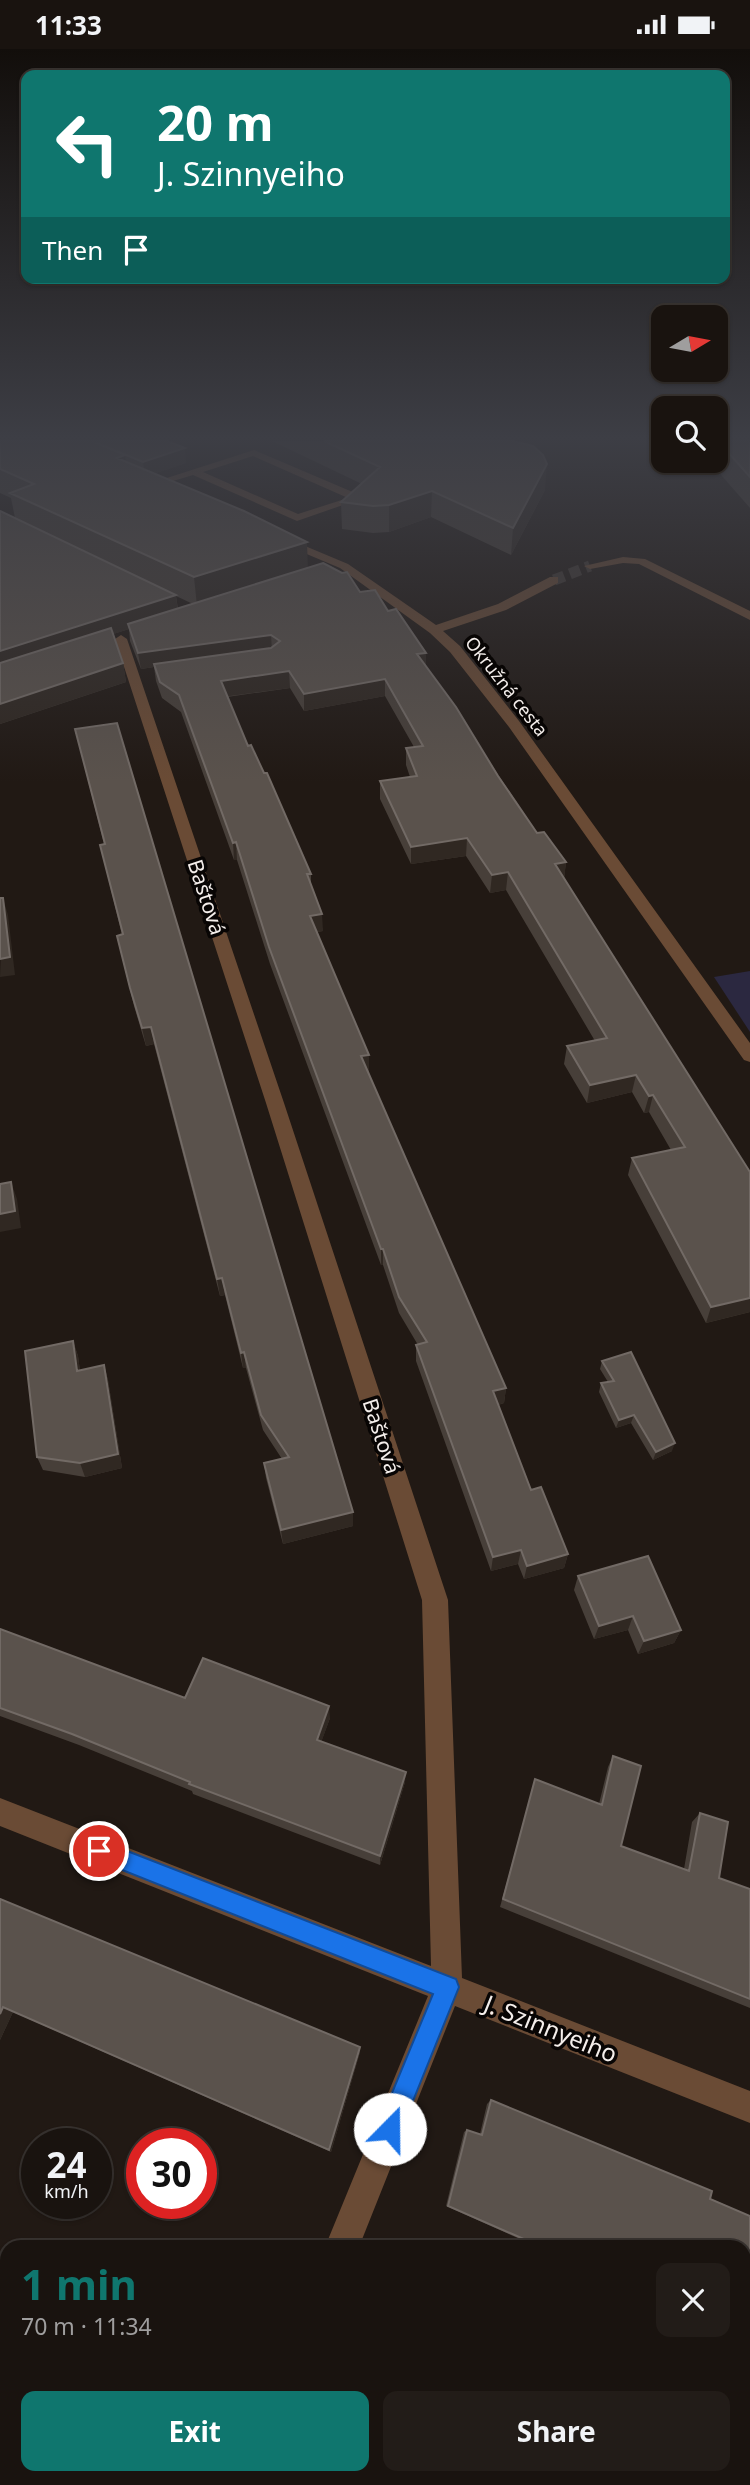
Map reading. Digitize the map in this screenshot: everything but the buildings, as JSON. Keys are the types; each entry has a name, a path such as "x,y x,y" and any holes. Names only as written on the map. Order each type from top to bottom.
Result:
{"street":[{"name":"Okružná cesta","path":"317,555 344,566 434,630 470,665 750,1056"},
{"path":"590,566 623,560 641,561 750,616"},
{"path":"320,574 344,566"},
{"path":"434,630 502,607 554,580"},
{"name":"Baštová","path":"121,638 140,676 435,1600 447,1987 345,2240"},
{"name":"J. Szinnyeiho","path":"0,1812 750,2107"}],"shaded area":[{"path":"750,971 750,1032 714,977"}],"tunnel":[{"path":"554,580 590,566"}],"route":[{"path":"99,1851 447,1987 390,2129"}]}
